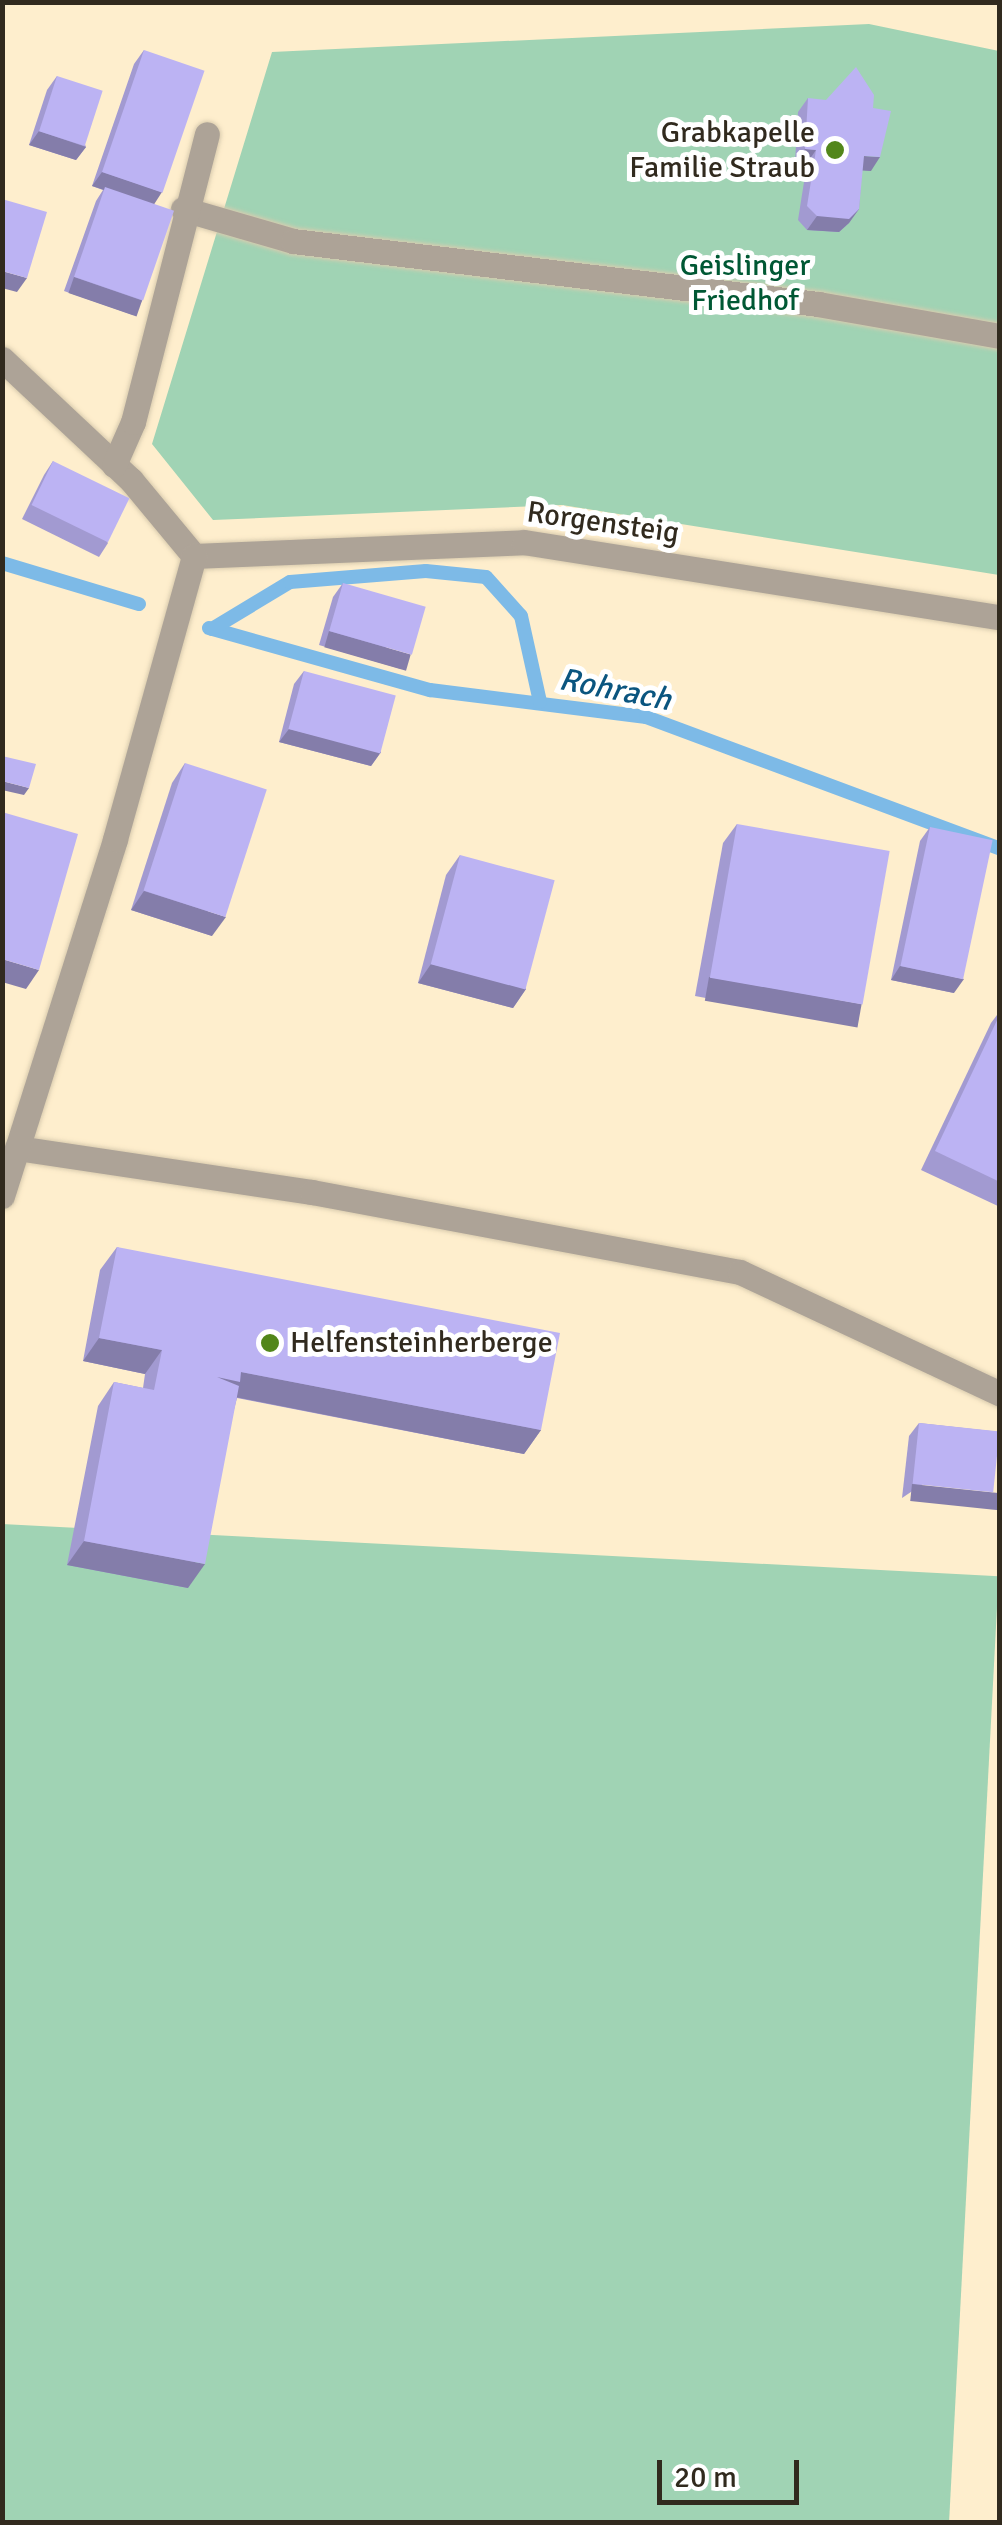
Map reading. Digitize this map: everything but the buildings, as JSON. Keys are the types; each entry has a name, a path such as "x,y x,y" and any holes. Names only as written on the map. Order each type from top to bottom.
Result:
{"street":[{"path":"114,464 133,422 184,209 207,134"},
{"path":"184,209 293,241 818,304 1000,336"},
{"path":"2,358 114,464 194,556 2,1196"},
{"name":"Rorgensteig","path":"194,556 524,542 1000,617"},
{"path":"18,1148 312,1192 740,1272 1000,1394"}],"green space":[{"name":"Geislinger Friedhof","path":"869,24 999,51 999,575 562,505 213,520 152,444 272,52"},
{"path":"2,1524 999,1576 949,2522 2,2522"}],"waterway":[{"name":"Rohrach","path":"2,563 139,604"},
{"path":"212,629 290,582 426,571 486,577 521,616 540,702"},
{"name":"Rohrach","path":"209,628 430,690 646,717 1000,849"}],"place":[{"name":"Grabkapelle Familie Straub","path":"835,150"},
{"name":"Helfensteinherberge","path":"270,1343"}]}
